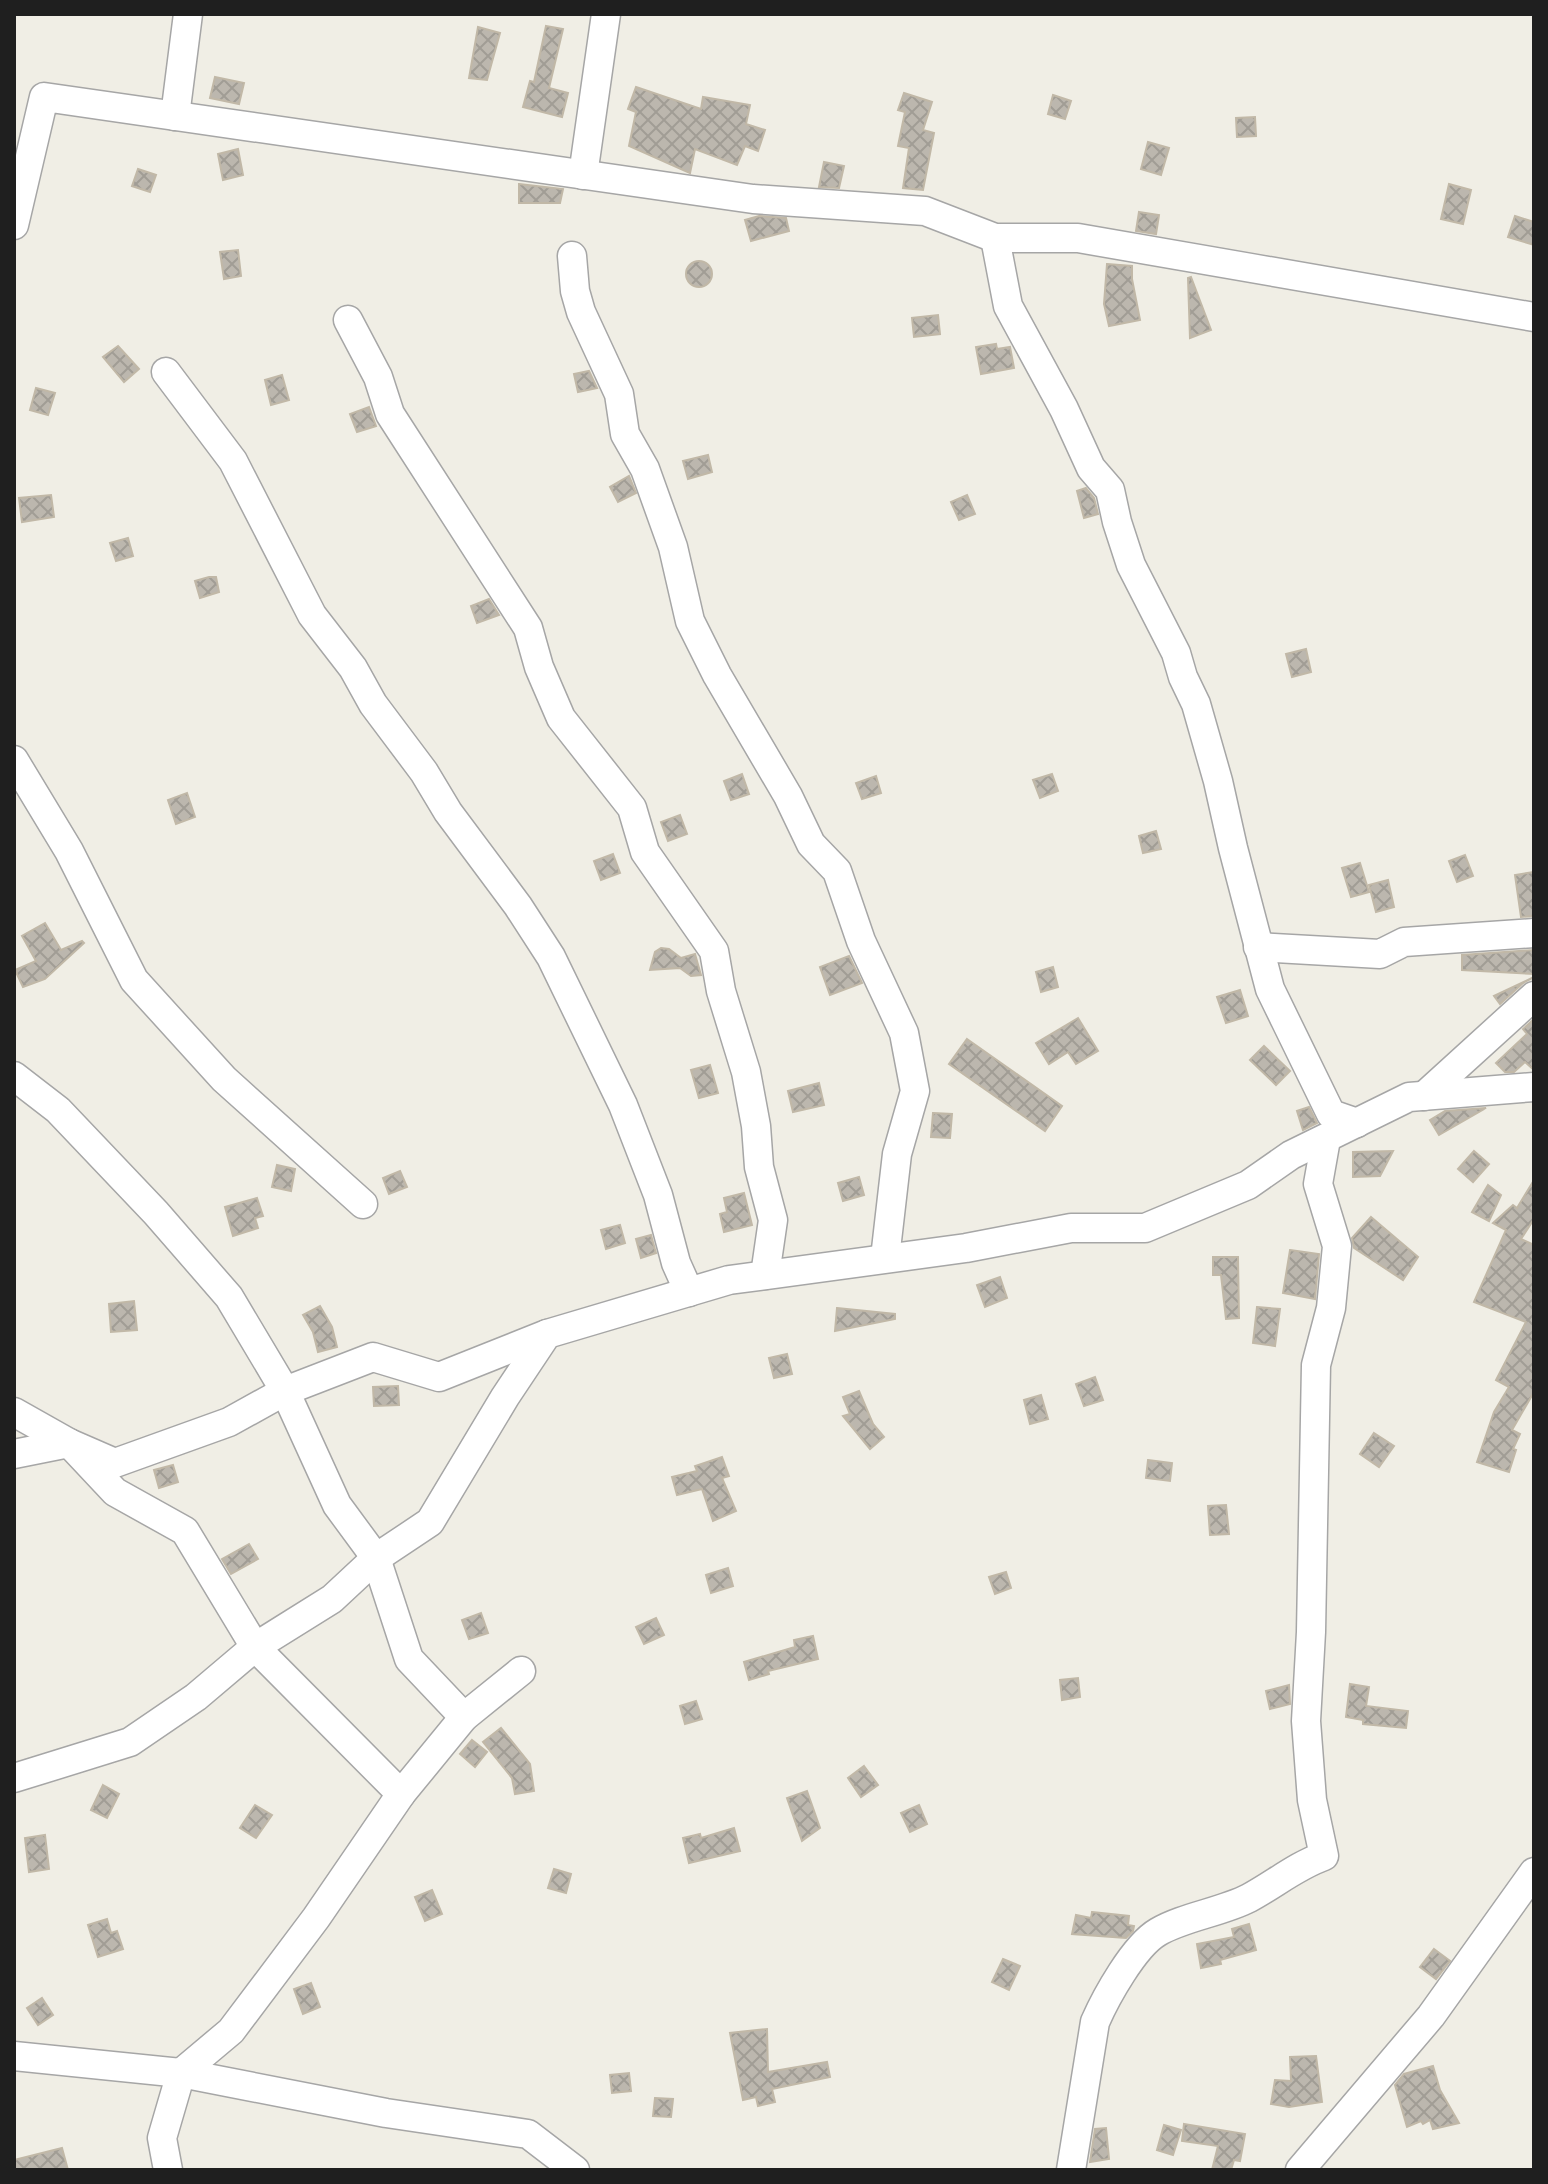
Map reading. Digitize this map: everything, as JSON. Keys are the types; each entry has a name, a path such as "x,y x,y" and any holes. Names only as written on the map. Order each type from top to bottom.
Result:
{"street":[{"path":"175,116 188,14"},
{"path":"583,175 606,14"},
{"path":"14,225 44,97 753,199 925,211 995,238 1078,238 1534,317"},
{"path":"995,238 1008,306 1064,409 1091,468 1110,490 1131,565 1176,653 1196,704 1270,989 1331,1114 1357,1123"},
{"path":"572,256 575,291 581,312 619,394 625,434 645,469 673,547 690,621 717,675 788,796 811,844 837,871 861,941 904,1033 915,1091 897,1154 885,1258"},
{"path":"348,320 378,377 390,414 528,628 539,667 561,718 632,808 645,852 714,951 721,991 746,1072 756,1126 759,1167 773,1220 765,1275"},
{"path":"166,372 233,461 312,615 353,668 373,704 510,894 551,957 623,1105 658,1195 676,1263 689,1292"},
{"path":"14,760 69,851 134,980 224,1079 363,1204"},
{"path":"1258,947 1380,954 1404,942 1534,933"},
{"path":"1424,1096 1534,996"},
{"path":"14,1076 58,1110 156,1213 229,1297 285,1391 337,1505 376,1558 409,1659 464,1717"},
{"path":"14,1412 69,1443 115,1463 229,1422 285,1391 373,1357 439,1377 547,1334 729,1280 966,1248 1071,1228 1145,1228 1248,1185 1291,1155 1409,1097 1534,1087"},
{"path":"1071,2170 1095,2022 1105,1999 1135,1956 1157,1932 1248,1899 1302,1864 1324,1856 1312,1800 1306,1721 1311,1632 1316,1365 1331,1308 1337,1246 1318,1184 1326,1139"},
{"path":"14,1778 130,1742 196,1697 255,1647 332,1599 376,1558 430,1522 547,1334"},
{"path":"14,1454 69,1443"},
{"path":"69,1443 115,1492 185,1531 255,1647 401,1794"},
{"path":"168,2170 162,2138 181,2073 231,2031 316,1918 401,1794 464,1717 521,1671"},
{"path":"1300,2170 1431,2016 1534,1872"},
{"path":"14,2056 181,2073 372,2111 528,2134 575,2170"}],"building":[{"path":"546,26 563,29 549,88 568,93 562,117 523,107 530,81 534,82"},
{"path":"478,27 500,33 487,80 469,78"},
{"path":"215,77 244,83 239,104 210,98"},
{"path":"636,87 701,109 703,97 750,105 746,124 765,130 758,151 745,146 737,165 695,149 690,173 629,146 636,112 628,109"},
{"path":"904,93 932,102 923,130 934,133 923,190 903,188 909,148 898,146 905,112 898,110"},
{"path":"1053,95 1071,101 1065,119 1048,114"},
{"path":"1255,117 1256,136 1237,137 1236,118"},
{"path":"1148,142 1169,148 1161,175 1141,169"},
{"path":"238,149 243,175 223,180 218,154"},
{"path":"824,162 844,166 839,188 819,187"},
{"path":"138,169 156,175 150,192 132,186"},
{"path":"519,184 563,189 560,203 519,203"},
{"path":"1449,184 1471,190 1463,224 1441,219"},
{"path":"1139,212 1159,215 1156,234 1136,231"},
{"path":"759,216 786,218 789,231 751,241 745,220"},
{"path":"1515,216 1534,222 1534,245 1508,237"},
{"path":"238,250 241,276 224,279 220,252"},
{"path":"699,261 708,265 712,274 708,283 699,287 690,283 686,274 690,265"},
{"path":"1107,264 1132,266 1140,320 1109,326 1104,304"},
{"path":"1191,277 1211,330 1190,338 1188,278"},
{"path":"938,315 940,334 914,337 912,318"},
{"path":"996,344 997,349 1010,347 1014,368 981,374 976,347"},
{"path":"118,346 139,369 124,382 103,357"},
{"path":"589,371 597,388 578,392 574,374"},
{"path":"282,375 289,400 271,405 265,380"},
{"path":"36,388 55,393 48,415 30,410"},
{"path":"369,407 376,426 357,432 350,414"},
{"path":"708,455 712,472 688,479 683,461"},
{"path":"629,476 636,493 618,502 610,487"},
{"path":"1086,488 1094,498 1098,514 1084,518 1077,491"},
{"path":"51,495 54,517 22,522 19,498"},
{"path":"967,495 975,514 959,520 951,502"},
{"path":"128,538 133,556 116,561 110,543"},
{"path":"216,577 219,592 200,598 195,581"},
{"path":"489,599 499,615 477,623 471,606"},
{"path":"1306,649 1311,672 1292,677 1286,654"},
{"path":"742,774 749,794 731,800 724,781"},
{"path":"1052,774 1058,791 1040,798 1033,780"},
{"path":"876,776 881,793 862,799 856,783"},
{"path":"187,793 195,817 176,824 168,800"},
{"path":"680,815 687,834 668,841 661,822"},
{"path":"1156,831 1161,849 1143,853 1139,836"},
{"path":"613,854 620,873 601,880 594,861"},
{"path":"1465,855 1473,876 1457,882 1449,861"},
{"path":"1360,863 1369,892 1351,897 1342,868"},
{"path":"1534,872 1534,916 1521,917 1515,875"},
{"path":"1388,880 1394,907 1376,912 1369,885"},
{"path":"45,923 61,950 82,941 84,943 45,979 23,987 15,970 36,961 22,936"},
{"path":"661,948 669,949 681,958 695,954 701,975 691,976 680,968 650,970 655,952"},
{"path":"1534,950 1534,974 1462,970 1462,955"},
{"path":"849,956 862,983 830,995 820,967"},
{"path":"1053,967 1058,987 1041,992 1036,972"},
{"path":"1534,977 1500,1004 1494,996"},
{"path":"1240,990 1248,1016 1226,1023 1217,997"},
{"path":"1078,1018 1098,1051 1076,1064 1068,1052 1049,1064 1036,1043"},
{"path":"1534,1019 1534,1070 1525,1062 1514,1072 1505,1072 1496,1063 1527,1034 1523,1029"},
{"path":"967,1039 1062,1106 1045,1131 949,1064"},
{"path":"1264,1046 1290,1071 1276,1085 1250,1060"},
{"path":"710,1065 718,1093 699,1098 691,1070"},
{"path":"819,1083 824,1105 793,1112 788,1091"},
{"path":"1309,1107 1317,1123 1303,1130 1297,1111"},
{"path":"1486,1108 1439,1135 1430,1120 1445,1111"},
{"path":"933,1113 952,1114 950,1138 931,1137"},
{"path":"1393,1151 1380,1176 1353,1177 1353,1152"},
{"path":"1474,1151 1489,1164 1473,1182 1458,1169"},
{"path":"277,1165 295,1169 291,1191 272,1187"},
{"path":"400,1171 407,1187 389,1194 383,1178"},
{"path":"859,1177 864,1195 843,1201 838,1183"},
{"path":"1534,1180 1534,1219 1521,1239 1534,1245 1534,1392 1512,1430 1520,1434 1513,1449 1516,1450 1509,1472 1477,1462 1494,1412 1509,1387 1496,1380 1526,1322 1474,1302 1506,1230 1493,1223 1513,1205 1517,1208"},
{"path":"1488,1185 1501,1195 1489,1221 1472,1212"},
{"path":"744,1193 752,1225 724,1232 720,1214 727,1212 724,1198"},
{"path":"257,1198 263,1216 255,1218 258,1228 233,1236 225,1207"},
{"path":"1371,1217 1418,1257 1403,1280 1354,1248 1352,1238"},
{"path":"620,1225 625,1243 606,1249 601,1230"},
{"path":"651,1235 656,1253 641,1258 636,1239"},
{"path":"1290,1250 1319,1254 1315,1299 1283,1293"},
{"path":"1213,1257 1238,1257 1239,1318 1226,1319 1221,1275 1213,1275"},
{"path":"1000,1277 1007,1298 985,1307 977,1285"},
{"path":"134,1301 137,1330 111,1332 109,1304"},
{"path":"320,1306 332,1327 337,1347 318,1352 313,1332 303,1315"},
{"path":"1257,1307 1280,1309 1275,1346 1253,1343"},
{"path":"837,1308 895,1314 895,1319 835,1331"},
{"path":"787,1354 792,1374 774,1378 769,1358"},
{"path":"1095,1377 1103,1400 1084,1406 1076,1384"},
{"path":"398,1386 399,1405 374,1406 373,1387"},
{"path":"859,1391 873,1424 884,1437 870,1449 843,1416 850,1414 843,1397"},
{"path":"1041,1395 1048,1419 1030,1424 1024,1400"},
{"path":"1374,1433 1394,1446 1379,1467 1360,1454"},
{"path":"722,1457 729,1476 722,1478 736,1511 713,1521 702,1489 677,1495 672,1477 697,1471 695,1466"},
{"path":"1148,1460 1172,1463 1170,1481 1146,1478"},
{"path":"173,1465 178,1482 159,1488 154,1470"},
{"path":"1226,1505 1229,1534 1210,1535 1208,1506"},
{"path":"249,1544 258,1559 231,1574 222,1559"},
{"path":"728,1568 733,1586 711,1593 706,1575"},
{"path":"1006,1572 1011,1588 995,1594 989,1577"},
{"path":"481,1613 488,1633 469,1639 462,1620"},
{"path":"656,1618 664,1635 644,1644 636,1627"},
{"path":"813,1636 818,1659 768,1671 769,1674 749,1680 744,1662 795,1647 794,1640"},
{"path":"1078,1678 1080,1697 1062,1700 1060,1680"},
{"path":"1350,1684 1369,1687 1366,1706 1408,1711 1406,1728 1363,1724 1363,1720 1346,1717"},
{"path":"1289,1685 1290,1704 1270,1709 1266,1691"},
{"path":"696,1701 702,1719 685,1724 680,1706"},
{"path":"501,1728 530,1764 534,1791 515,1794 512,1778 483,1742"},
{"path":"472,1740 487,1752 475,1767 460,1754"},
{"path":"864,1766 878,1785 861,1797 848,1778"},
{"path":"103,1785 119,1794 107,1818 91,1810"},
{"path":"807,1791 820,1828 802,1841 787,1798"},
{"path":"255,1805 272,1815 256,1838 240,1828"},
{"path":"919,1805 927,1824 910,1832 901,1813"},
{"path":"734,1828 740,1851 689,1863 683,1838 700,1834 701,1838"},
{"path":"45,1835 49,1869 29,1872 25,1838"},
{"path":"554,1869 571,1874 566,1893 548,1888"},
{"path":"432,1890 442,1914 425,1921 415,1897"},
{"path":"1092,1912 1129,1916 1128,1925 1134,1926 1133,1931 1126,1938 1072,1934 1076,1915 1091,1918"},
{"path":"107,1919 111,1933 117,1931 123,1949 98,1957 88,1925"},
{"path":"1249,1924 1256,1950 1220,1960 1221,1964 1201,1968 1197,1944 1234,1937 1232,1929"},
{"path":"1434,1949 1450,1961 1436,1979 1420,1967"},
{"path":"1003,1959 1020,1966 1009,1990 992,1982"},
{"path":"311,1983 320,2007 303,2014 294,1989"},
{"path":"42,1998 53,2015 38,2025 27,2008"},
{"path":"767,2029 768,2072 827,2062 830,2077 772,2089 775,2102 758,2106 756,2097 743,2100 730,2033"},
{"path":"1316,2056 1322,2102 1289,2107 1271,2104 1275,2080 1291,2081 1290,2057"},
{"path":"1433,2066 1440,2090 1459,2123 1433,2129 1430,2120 1407,2127 1395,2085 1404,2074"},
{"path":"629,2073 631,2091 612,2093 610,2075"},
{"path":"655,2098 673,2099 671,2117 653,2116"},
{"path":"1184,2124 1245,2134 1240,2161 1234,2160 1231,2170 1212,2170 1218,2146 1182,2141"},
{"path":"1164,2125 1181,2130 1173,2155 1157,2150"},
{"path":"1106,2128 1109,2159 1090,2162 1095,2129"},
{"path":"62,2148 68,2170 14,2170 14,2160"}]}
